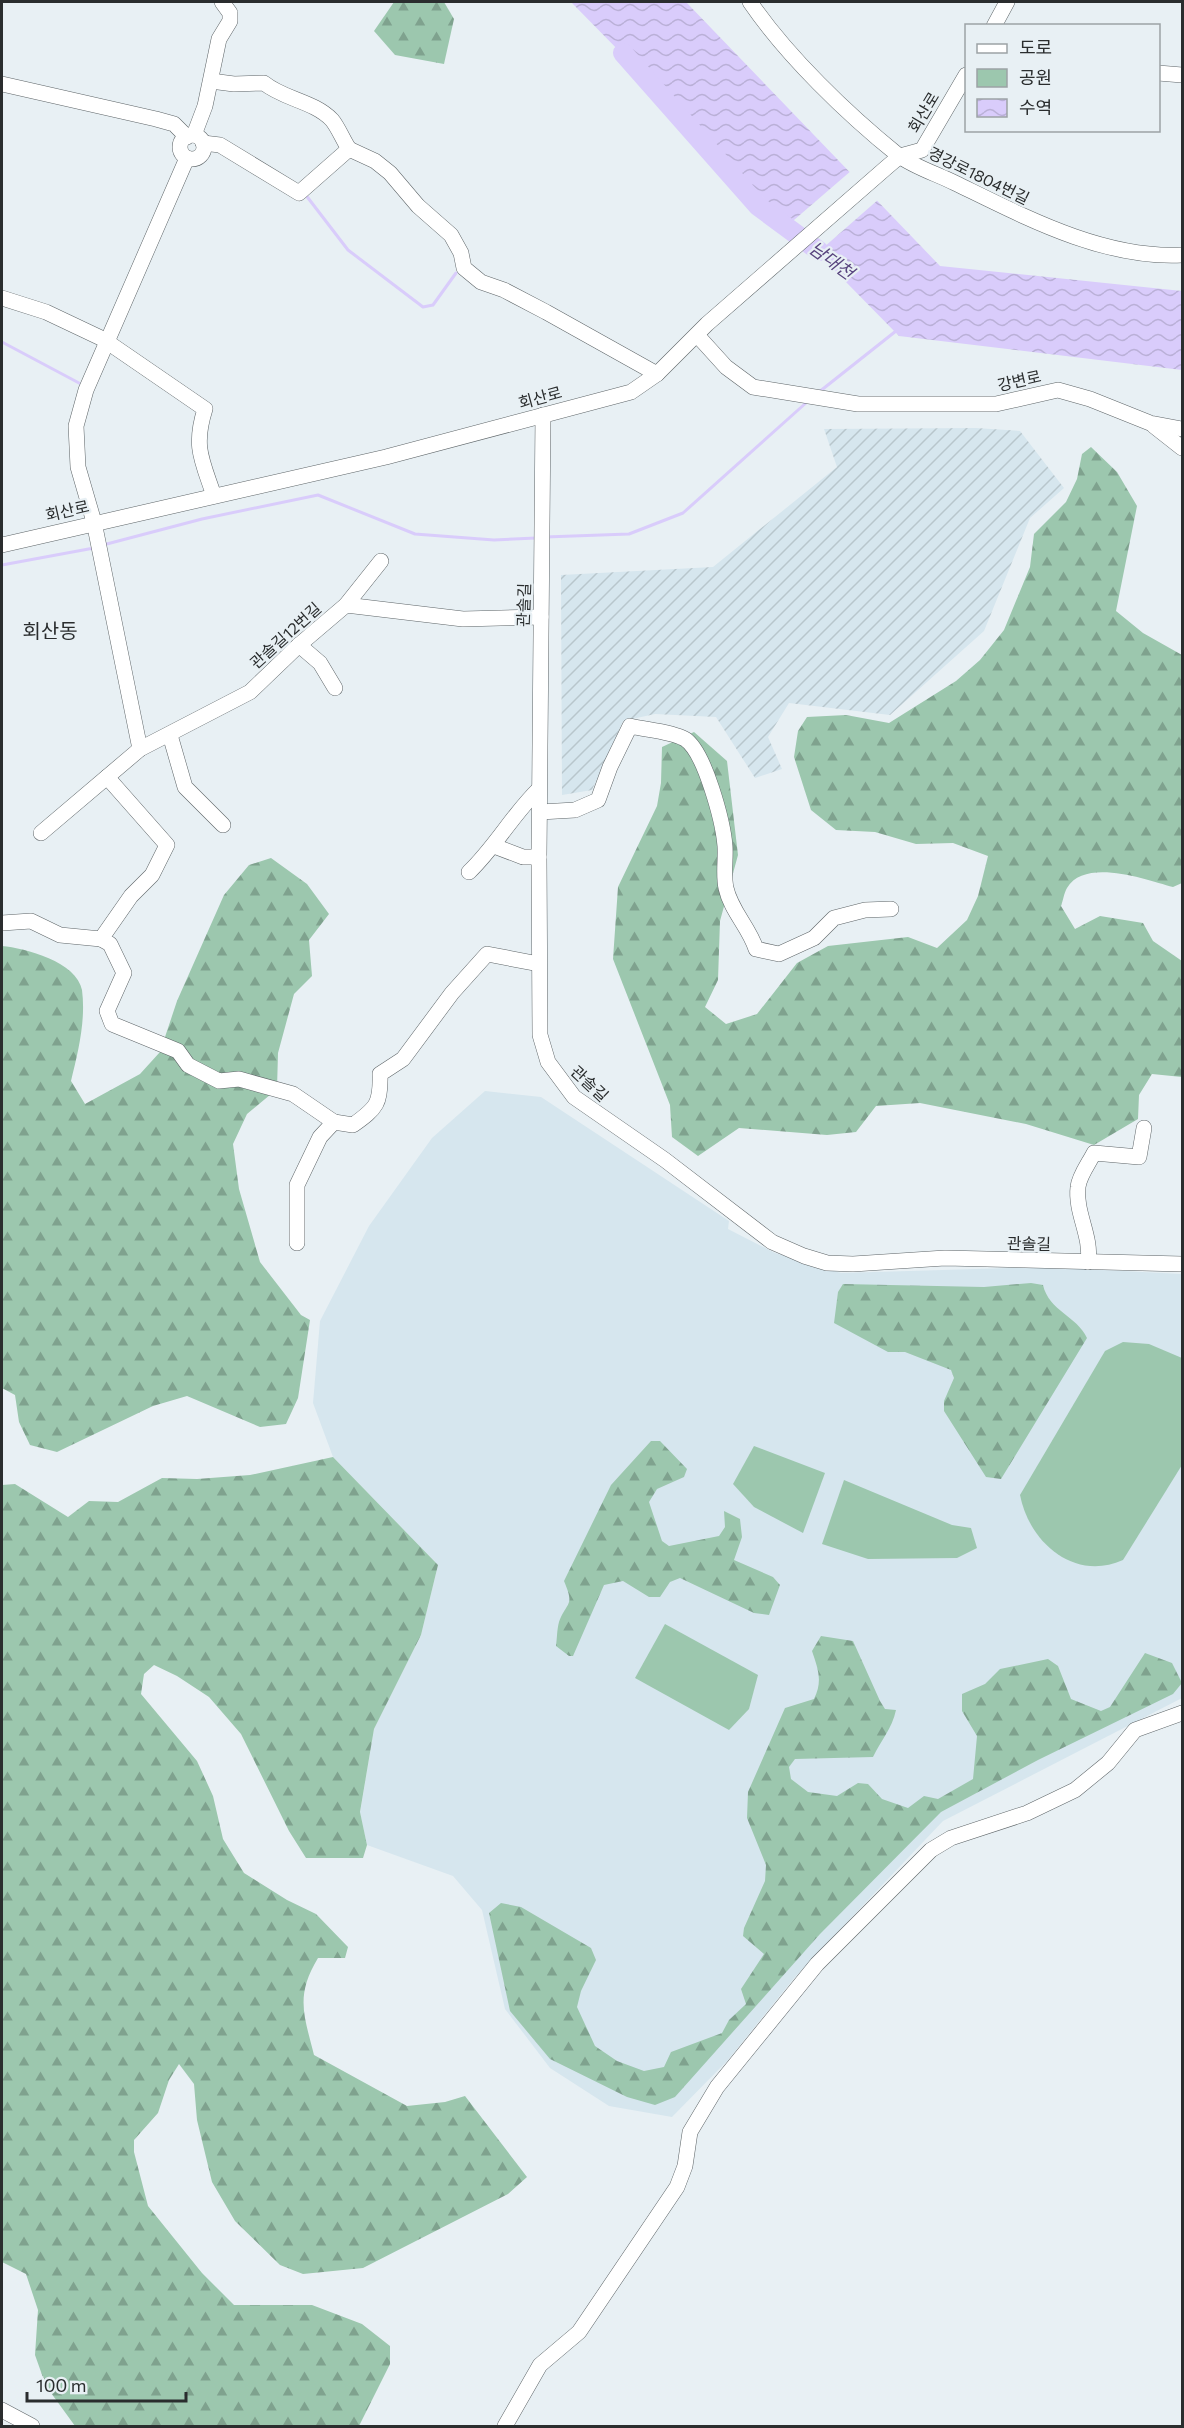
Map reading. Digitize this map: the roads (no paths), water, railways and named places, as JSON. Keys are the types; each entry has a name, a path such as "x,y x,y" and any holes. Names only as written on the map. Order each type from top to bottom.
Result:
{"street":[{"path":"140,749 94,522 78,467 76,426 86,390 187,158 180,146 195,138 206,106 219,39 230,21 230,13 222,2"},
{"name":"경강로1804번길","path":"750,2 814,79 900,156 1021,216 1060,230 1122,249 1151,255 1182,255"},
{"path":"995,24 1007,2"},
{"path":"1160,73 1182,75"},
{"name":"회산로","path":"2,544 386,457 631,392 657,374 702,330 900,156 922,150 965,77"},
{"path":"211,81 234,84 264,83 273,91 320,111 333,121 349,149 375,161 390,173 418,206 451,235 461,253 464,268 481,282 546,312 657,374"},
{"path":"2,84 174,124 195,138 220,145 299,192 349,149"},
{"path":"2,298 46,312 108,342 205,409 197,434 202,460 214,496"},
{"name":"강변로","path":"702,330 726,368 753,387 858,404 996,404 1058,390 1090,399 1150,423 1182,429"},
{"name":"관솔길","path":"543,415 538,857 540,1035 548,1062 559,1081 594,1113 665,1160 772,1242 827,1263 880,1263 945,1258 1182,1264"},
{"path":"1150,423 1182,448"},
{"path":"346,605 381,561"},
{"name":"관솔길12번길","path":"41,832 140,749 250,692 299,645 346,605 463,620 541,617"},
{"path":"299,645 320,663 335,688"},
{"path":"540,812 575,810 598,800 610,767 630,726 685,740 700,758 720,816 725,845 725,885 730,903 751,934 756,949 779,954 814,938 834,918 865,909 891,909"},
{"path":"170,735 185,788 223,825"},
{"path":"101,939 131,896 152,875 167,845 107,777"},
{"path":"470,872 494,846 522,806 539,789"},
{"path":"494,846 523,857 538,857"},
{"path":"2,923 31,921 60,934 101,939 110,945 124,973 107,1011 112,1024 178,1051 188,1065 219,1081 239,1079 293,1094 334,1122 353,1125 369,1113 381,1098 380,1074 403,1059 452,993 487,954 539,964"},
{"path":"297,1242 297,1185 320,1137 334,1122"},
{"path":"1089,1262 1091,1247 1081,1215 1078,1186 1094,1153 1139,1157 1144,1128"},
{"path":"505,2427 540,2365 579,2332 677,2187 685,2166 690,2132 717,2086 817,1964 939,1844 1027,1813 1075,1790 1108,1763 1135,1730 1182,1713"},
{"path":"2,2410 32,2427"}],"water":[{"path":"571,2 686,2 940,266 1182,291 1182,370 899,336"}],"waterway":[{"name":"남대천","path":"623,53 758,206 819,251"},
{"path":"305,194 348,250 423,307 433,305 456,273"},
{"path":"819,392 896,331"},
{"path":"2,342 79,383"},
{"path":"545,537 629,534 683,513 807,402"},
{"path":"103,545 202,519 318,495 415,534 494,540 536,538"},
{"path":"2,565 94,548"}],"district":[{"name":"회산동","path":"50,630"}]}
